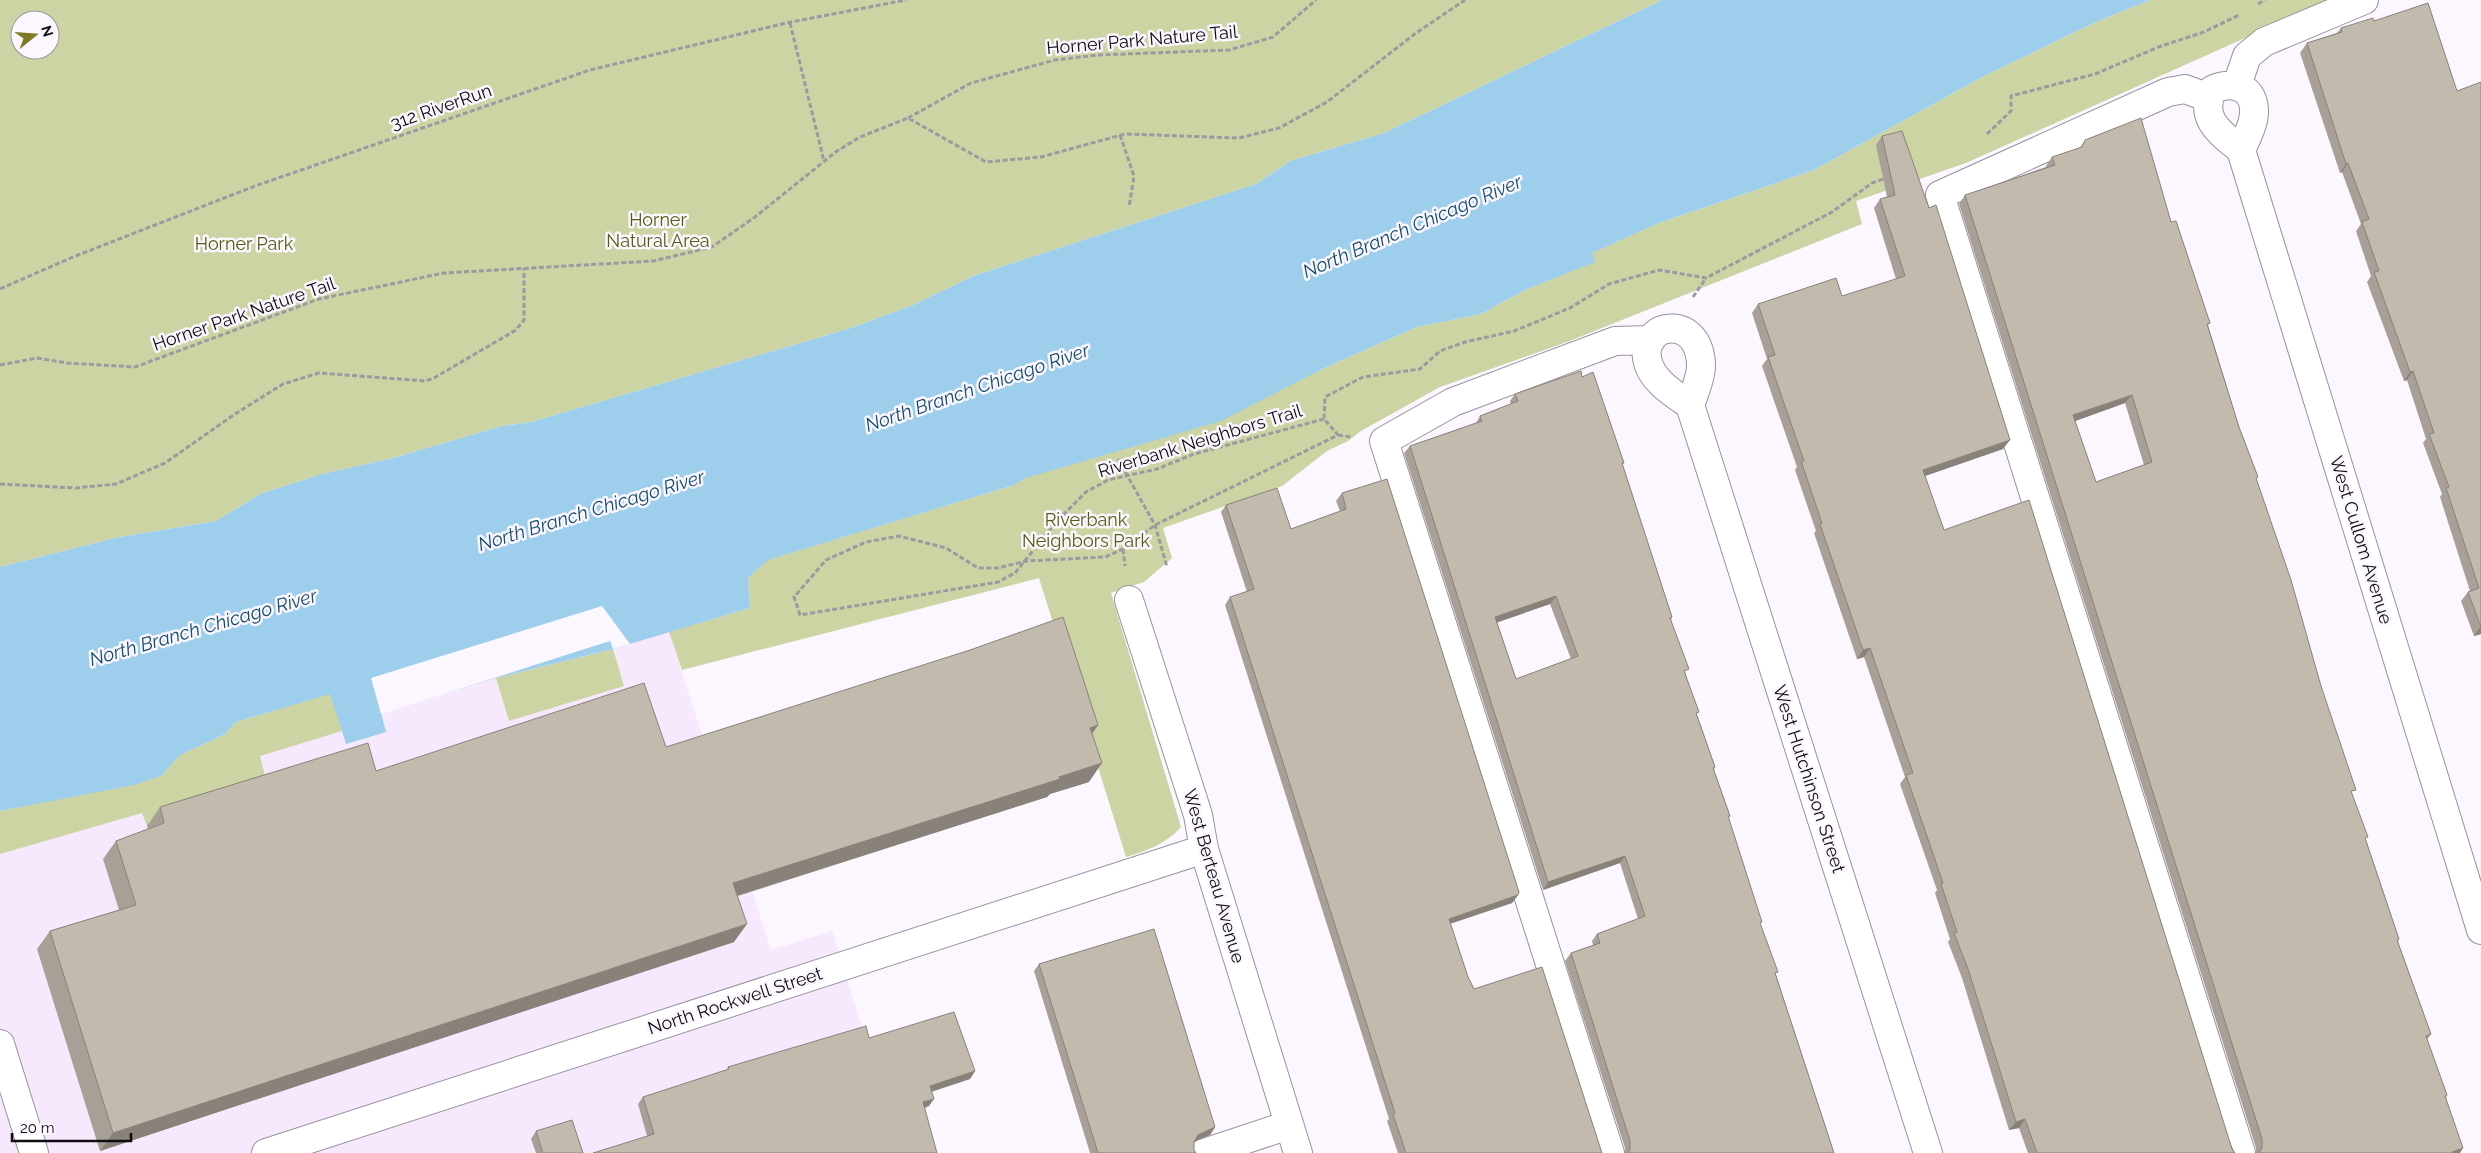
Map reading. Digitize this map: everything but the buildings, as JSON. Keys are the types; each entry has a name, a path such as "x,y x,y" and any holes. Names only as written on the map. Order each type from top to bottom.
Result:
{"street":[{"path":"2237,85 2247,56 2264,42 2364,0"},
{"path":"2223,84 2237,85 2244,88 2251,99 2253,119 2242,150 2213,126 2209,111 2209,98 2212,90 2223,84"},
{"path":"2209,98 2185,89 2168,92 1940,195 2241,1153"},
{"name":"West Cullom Avenue","path":"2242,150 2481,930"},
{"path":"1673,327 1687,331 1698,348 1701,369 1690,406 1664,385 1654,374 1647,358 1650,340 1659,332 1673,327"},
{"path":"1610,1153 1384,440 1452,402 1606,344 1615,341 1650,340"},
{"name":"West Hutchinson Street","path":"1690,406 1928,1153"},
{"name":"West Berteau Avenue","path":"1129,600 1198,815 1204,848 1298,1153"},
{"name":"North Rockwell Street","path":"266,1153 1204,848"},
{"path":"0,1044 34,1153"},
{"path":"1204,1153 1289,1125"}],"path":[{"name":"312 RiverRun","path":"0,290 73,257 255,186 590,70 790,22 906,0"},
{"name":"Horner Park Nature Tail","path":"1,363 37,358 67,363 135,367 319,299 444,273 653,261 712,248 755,217 824,161 860,137 908,118 970,83 1055,60 1098,55 1229,50 1273,37 1316,0"},
{"path":"908,118 986,162 1041,157 1120,135 1239,138 1279,128 1327,102 1416,33 1465,0"},
{"path":"2252,8 2265,0"},
{"path":"1980,139 2011,112 2012,96 2095,74 2161,46 2204,32 2246,11"},
{"path":"790,22 824,161"},
{"path":"1120,135 1134,176 1129,208"},
{"name":"Riverbank Neighbors Trail","path":"1324,419 1194,454 1157,469 1108,480 1086,492 1057,521 1026,561 1015,573 998,582 800,615 794,597 826,560 866,542 899,536 946,548 978,568 998,568 1026,561 1105,557 1123,550 1154,525 1338,435 1324,419 1325,397 1364,377 1420,370 1440,351 1465,342 1514,331 1570,308 1609,284 1659,270 1706,278 1832,212 1872,183 1891,176"},
{"path":"0,484 76,488 116,484 165,463 235,414 283,384 319,373 426,381 434,378 516,330 524,320 524,268"},
{"path":"1118,459 1154,525 1167,567"}],"shaded area":[{"path":"669,632 771,950 832,931 901,1153 0,1153 0,811 330,693 346,743 385,732 381,714 496,678 613,649"}],"green space":[{"name":"Horner Natural Area","path":"0,0 1662,0 1384,133 1290,161 1256,184 973,276 913,305 851,328 531,422 502,426 393,458 322,474 260,494 216,521 119,537 0,567"},
{"name":"Riverbank Neighbors Park","path":"2150,0 2330,0 1966,163 1856,201 1862,224 1567,342 1440,387 1361,431 1348,441 1327,451 1282,486 1163,528 1172,558 1144,582 1111,593 1181,827 1169,838 1155,846 1126,857 1039,578 682,670 669,632 750,608 748,578 767,560 1014,485 1026,478 1322,369 1417,327 1481,314 1525,290 1594,262 1591,253 1659,223 1814,170 1984,76 2096,22"},
{"path":"613,649 624,686 509,721 496,678"},
{"path":"331,693 342,731 260,756 268,788 147,826 142,813 0,854 0,811 161,776 180,755 225,734 236,722"}],"water":[{"name":"North Branch Chicago River","path":"1662,0 2150,0 2096,22 1984,76 1814,170 1659,223 1592,253 1595,262 1525,290 1481,314 1417,327 1322,369 1221,421 1026,478 1014,485 768,560 748,578 750,608 613,649 496,678 381,713 386,732 346,744 330,694 236,722 225,734 180,755 161,776 134,785 0,811 0,567 119,537 216,521 260,494 322,474 393,458 502,426 531,422 851,328 913,305 973,276 1256,184 1290,161 1384,133"}],"pier":[{"path":"602,606 630,644 613,649 610,641 381,714 371,678"}],"park label":[{"name":"Horner Park","path":"244,244"}]}
